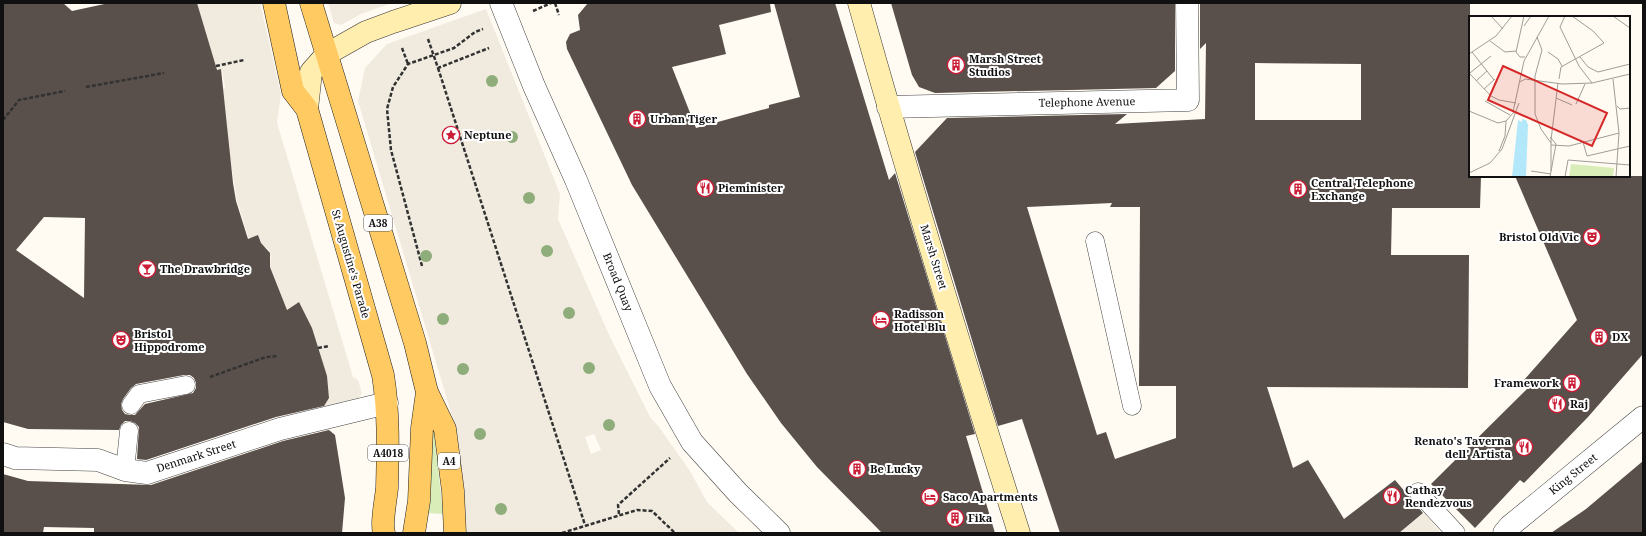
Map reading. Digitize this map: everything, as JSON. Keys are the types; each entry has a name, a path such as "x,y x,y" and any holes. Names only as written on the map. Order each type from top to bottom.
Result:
{"main road":[{"name":"St Augustine's Parade","path":"274,3 293,90 307,109 383,375 387,403 388,445 384,533"},
{"name":"A38","path":"312,3 413,336 427,392"},
{"name":"A4018","path":"414,533 419,501 422,428 427,392"},
{"name":"A4","path":"427,392 445,429 453,491 455,533"}],"street":[{"path":"307,109 312,72 327,54 366,32 450,3"},
{"name":"Broad Quay","path":"501,3 525,66 576,180 660,386 692,442 738,493 780,533"},
{"name":"Marsh Street","path":"859,3 888,107 993,452 1020,533"},
{"name":"Telephone Avenue","path":"888,107 1188,100 1187,3"},
{"name":"Denmark Street","path":"3,454 15,458 98,460 125,470 147,473 280,428 342,415 387,403"},
{"name":"King Street","path":"1504,533 1510,526 1643,417"}],"lane":[{"path":"1095,241 1132,406"},
{"path":"131,405 139,394 186,385"},
{"path":"125,470 128,431"},
{"path":"1418,492 1456,533"}],"path":[{"path":"530,12 550,3"},
{"path":"555,3 559,15"},
{"path":"424,271 391,150 387,109 393,87 408,64 454,48 475,32 486,28"},
{"path":"427,36 585,526"},
{"path":"401,46 408,64"},
{"path":"438,68 492,47"},
{"path":"216,66 244,60"},
{"path":"86,87 164,74"},
{"path":"3,120 19,100 65,91"},
{"path":"318,348 329,346"},
{"path":"186,385 266,358 278,356"},
{"path":"619,514 618,505 671,457"},
{"path":"562,533 619,514 637,510 652,511 675,533"}],"green space":[{"path":"434,432 443,514 428,513 431,433"}],"shaded area":[{"path":"197,3 260,3 281,94 277,122 278,126 353,377 358,380 362,393 356,402 325,413 323,406 329,398 327,379 312,328 299,302 287,310 270,266 271,257 269,250 262,245 258,235 249,239 237,201 219,89 225,88 222,70 216,70"},
{"path":"328,3 392,3 361,14 341,25 334,23"},
{"path":"486,9 560,194 558,219 610,337 650,417 659,427 690,471 707,502 739,533 467,533 458,436 358,101 365,68 387,44","holes":["594,434 601,450 591,454 585,437"]},
{"path":"1424,513 1441,533 1399,533"}],"building":[{"path":"3,3 63,3 72,11 109,3 197,3 217,70 221,69 233,183 236,201 248,239 258,235 261,243 270,253 270,267 287,310 299,302 312,328 327,376 329,398 324,406 276,417 146,460 137,459 139,427 130,421 125,421 119,430 28,429 3,422","holes":["44,217 85,218 84,298 16,250","190,375 194,378 196,388 193,393 145,404 135,415 125,414 122,410 121,404 123,399 136,384"]},
{"path":"588,3 770,3 771,12 719,25 726,54 672,67 696,128 769,108 769,105 800,97 774,3 835,3 889,180 895,173 975,434 966,436 995,533 882,533 817,467 781,423 747,374 632,185 567,49 566,42 570,34 580,30 578,15"},
{"path":"891,3 1175,3 1175,71 1156,88 935,93 919,87 912,75"},
{"path":"1200,3 1470,3 1469,177 1481,177 1480,208 1392,208 1391,255 1469,255 1468,388 1267,387 1293,468 1308,460 1344,519 1395,480 1423,513 1399,533 1060,533 1022,419 998,426 915,152 947,118 1127,114 1115,124 1205,119 1206,43 1200,49","holes":["1255,63 1361,64 1361,120 1255,120","1112,203 1110,207 1140,207 1139,386 1176,386 1176,438 1115,459 1106,432 1097,435 1027,207"]},
{"path":"1643,176 1643,354 1588,417 1524,483 1520,480 1475,528 1431,484 1528,388 1517,388 1577,320 1515,177"},
{"path":"329,430 335,435 345,498 342,533 94,533 94,528 44,527 43,533 3,533 3,474 28,481 151,485 283,441"},
{"path":"1643,461 1643,533 1551,533 1586,509"}],"place":[{"name":"Marsh Street Studios","path":"956,65"},
{"name":"Urban Tiger","path":"637,119"},
{"name":"Neptune","path":"451,135"},
{"name":"Pieminister","path":"705,188"},
{"name":"Central Telephone Exchange","path":"1298,189"},
{"name":"Bristol Old Vic","path":"1592,237"},
{"name":"The Drawbridge","path":"147,269"},
{"name":"Radisson Hotel Blu","path":"881,320"},
{"name":"DX","path":"1599,337"},
{"name":"Bristol Hippodrome","path":"121,340"},
{"name":"Framework","path":"1572,383"},
{"name":"Raj","path":"1557,404"},
{"name":"Renato's Taverna dell' Artista","path":"1524,447"},
{"name":"Be Lucky","path":"857,469"},
{"name":"Cathay Rendezvous","path":"1392,496"},
{"name":"Saco Apartments","path":"930,497"},
{"name":"Fika","path":"955,518"}]}
